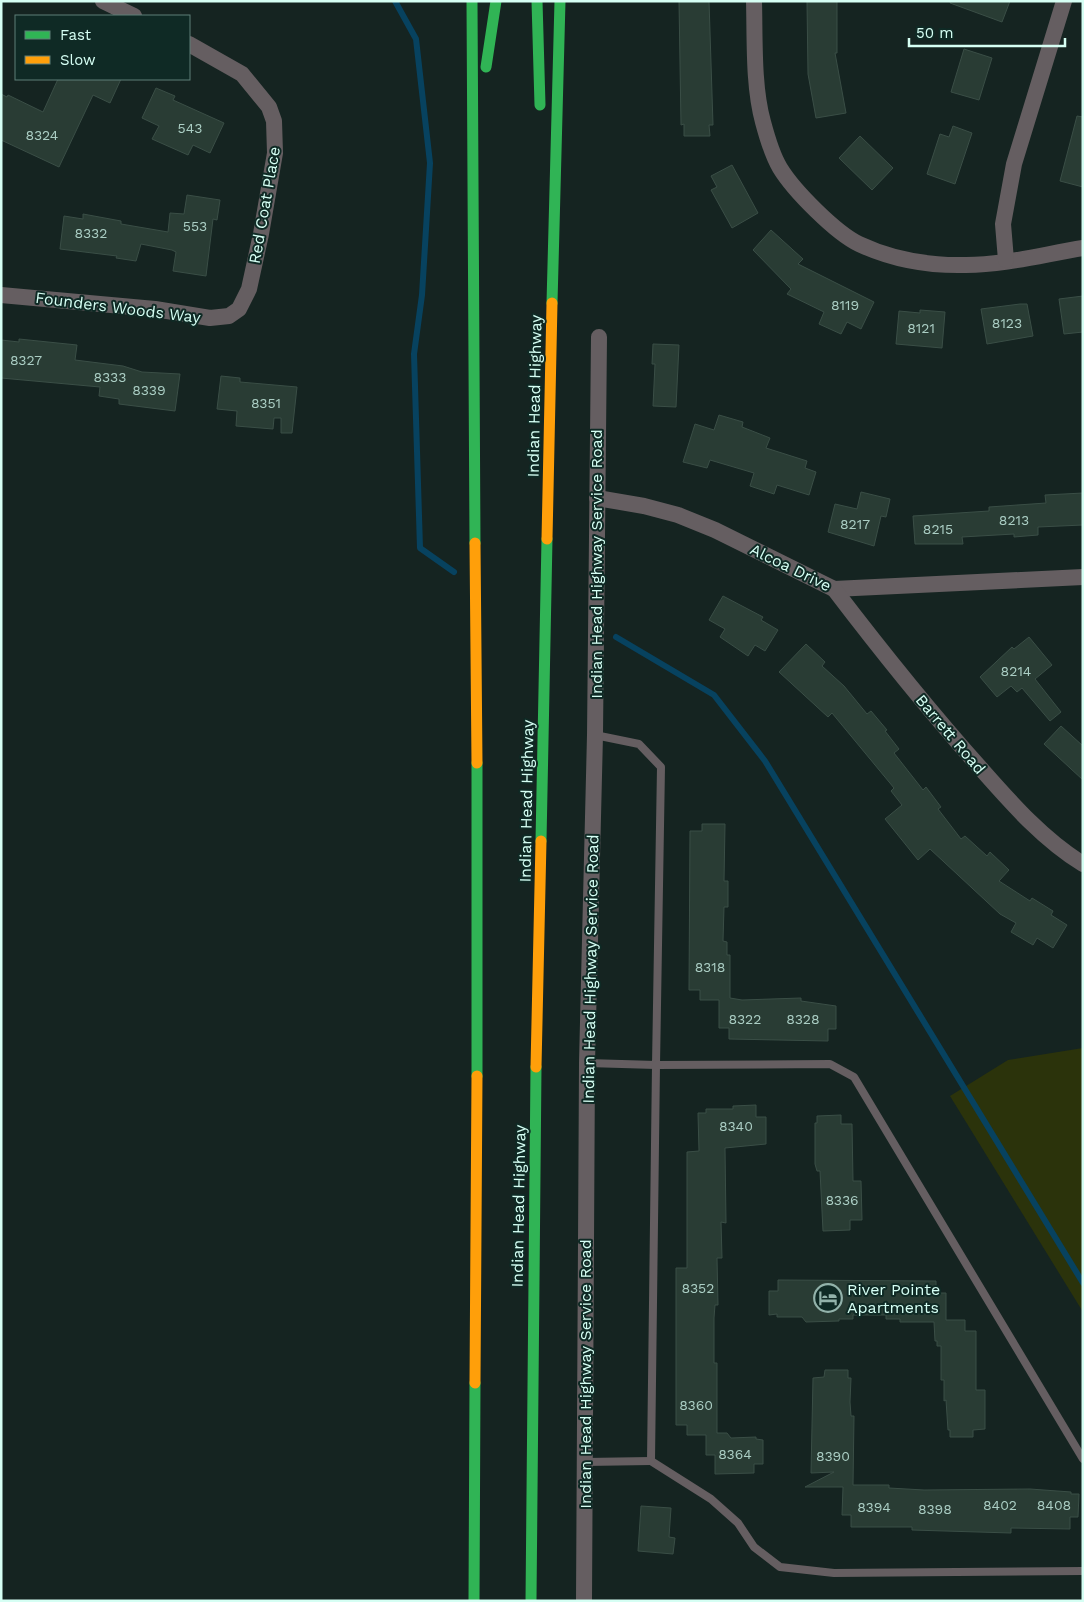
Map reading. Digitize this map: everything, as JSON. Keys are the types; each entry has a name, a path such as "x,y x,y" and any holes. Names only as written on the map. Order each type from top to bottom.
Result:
{"highway":[{"path":"472,1 478,962 474,1601"},
{"path":"472,162 496,1"},
{"path":"537,1 540,119"},
{"name":"Indian Head Highway","path":"531,1601 534,1184 549,414 560,1"},
{"path":"543,198 549,414"}],"street":[{"path":"103,1 132,15"},
{"path":"754,1 758,92 762,121 780,168 814,209 857,243 896,258 923,263 965,265 1083,248"},
{"path":"1006,260 1003,224 1014,164 1064,1"},
{"name":"Red Coat Place","path":"190,45 229,65 252,83 269,107 275,130 275,153 257,253 245,299 234,313"},
{"name":"Founders Woods Way","path":"1,295 155,309 210,318 225,317 234,313"},
{"name":"Indian Head Highway Service Road","path":"584,1601 587,1063 595,735 599,337"},
{"name":"Alcoa Drive","path":"597,498 644,506 678,515 716,530 834,589 1083,577"},
{"name":"Barrett Road","path":"834,589 955,740 1007,798 1038,830 1083,864"}],"lane":[{"path":"595,735 640,744 661,767 651,1461"},
{"path":"587,1063 656,1065 830,1064 854,1077 1083,1459"},
{"path":"585,1462 651,1461 711,1499 738,1523 754,1547 780,1567 834,1573 1083,1571"}],"green space":[{"path":"1083,1048 1083,1312 950,1096 1008,1060"}],"building":[{"path":"679,1 709,1 713,125 709,125 710,136 684,136 684,124 681,125"},
{"path":"807,1 837,1 837,53 835,53 846,113 816,118 808,74"},
{"path":"951,1 1010,1 1002,22 950,3"},
{"path":"964,49 992,58 979,100 951,92"},
{"path":"58,80 121,80 110,103 93,95 59,167 1,140 1,94 7,97 8,95 43,112"},
{"path":"156,88 175,96 173,100 224,123 210,153 193,145 188,155 152,139 159,126 142,118"},
{"path":"1077,116 1083,117 1083,187 1060,181"},
{"path":"953,126 972,133 955,184 927,174 940,134 949,137"},
{"path":"860,136 893,168 872,190 839,158"},
{"path":"732,165 758,213 732,228 711,190 717,187 711,176"},
{"path":"187,195 220,200 217,220 213,219 206,276 173,271 176,252 141,244 136,261 116,258 117,256 60,249 64,216 83,219 83,214 121,221 121,224 168,232 170,213 184,214"},
{"path":"771,230 803,259 798,264 874,302 861,329 847,322 841,334 819,324 824,312 787,294 791,289 753,250"},
{"path":"1083,296 1083,332 1064,334 1059,299"},
{"path":"1027,304 1033,336 987,344 981,309"},
{"path":"920,310 945,312 942,348 896,344 899,311 920,313"},
{"path":"19,339 77,345 75,360 123,366 142,372 180,374 175,411 119,404 119,399 99,396 100,387 1,378 1,340 19,342"},
{"path":"653,344 679,345 676,407 653,406 655,364 652,364"},
{"path":"221,376 240,378 240,382 297,387 292,433 281,433 281,418 274,418 273,429 236,426 237,411 217,409"},
{"path":"719,415 743,422 742,427 770,438 766,448 807,461 805,468 816,472 809,495 777,485 774,494 750,486 754,473 710,460 707,468 683,462 695,424 714,430"},
{"path":"861,492 890,499 886,517 881,516 874,546 828,532 835,504 857,509"},
{"path":"1083,493 1083,525 1038,527 1038,535 1014,537 1014,534 962,537 963,544 915,544 913,516 989,511 989,507 1046,503 1045,495"},
{"path":"723,596 763,617 761,620 778,630 765,651 755,645 748,656 720,637 725,629 709,620"},
{"path":"1029,637 1052,665 1035,679 1061,712 1050,721 1022,688 1017,692 1011,686 997,697 980,677 1012,647 1014,649"},
{"path":"806,644 825,662 822,666 844,686 867,714 871,711 887,730 885,731 899,749 894,753 923,790 926,787 941,807 938,809 961,839 965,836 987,856 990,852 1009,870 999,881 1030,901 1032,898 1053,911 1051,915 1067,925 1053,948 1037,938 1033,945 1011,932 1016,923 1000,914 930,849 918,860 885,819 902,805 891,791 894,788 832,713 828,717 779,672"},
{"path":"1061,726 1083,746 1083,780 1044,744"},
{"path":"702,824 725,824 724,881 728,881 728,907 724,907 723,941 727,942 727,955 730,955 730,998 742,1000 801,998 801,1001 836,1006 836,1029 828,1029 828,1041 729,1039 729,1028 719,1028 719,1000 700,1000 700,990 689,990 690,831 702,831"},
{"path":"756,1105 756,1117 766,1117 766,1144 725,1148 726,1223 721,1222 722,1258 717,1258 718,1305 715,1305 714,1318 714,1363 717,1363 717,1433 727,1433 731,1438 756,1437 756,1439 763,1440 763,1464 754,1464 754,1473 715,1474 715,1455 706,1455 706,1435 687,1435 687,1425 676,1425 676,1268 687,1268 687,1152 699,1151 698,1113 706,1113 706,1109 733,1109 733,1106"},
{"path":"841,1115 841,1124 852,1124 853,1181 861,1181 862,1220 850,1220 850,1230 823,1231 820,1171 817,1171 815,1164 815,1123 817,1123 817,1116"},
{"path":"778,1280 936,1281 936,1293 946,1293 946,1320 965,1320 965,1331 976,1331 976,1390 985,1390 985,1429 973,1430 973,1437 950,1437 946,1400 944,1401 944,1380 941,1380 941,1346 937,1346 937,1341 935,1341 934,1322 900,1322 900,1319 886,1319 886,1315 853,1315 853,1319 806,1322 802,1317 777,1317 777,1314 769,1315 769,1291 778,1291"},
{"path":"825,1370 848,1370 848,1378 851,1378 851,1416 854,1416 853,1485 889,1485 889,1488 924,1490 1030,1489 1071,1492 1071,1494 1079,1494 1078,1517 1070,1517 1070,1529 1011,1528 1011,1533 912,1530 912,1527 851,1527 851,1515 842,1515 843,1487 805,1487 834,1472 811,1473 813,1378 824,1377"},
{"path":"641,1506 671,1508 669,1537 675,1538 673,1554 638,1551"}],"waterway":[{"path":"395,1 416,39 430,163 422,295 414,354 420,548 454,572"},
{"path":"616,637 714,695 765,761 1083,1283"}],"traffic: fast":[{"path":"472,1 475,543"},
{"path":"486,67 496,1"},
{"path":"537,1 540,105"},
{"path":"552,303 560,1"},
{"path":"541,841 547,539"},
{"path":"477,763 477,1076"},
{"path":"531,1601 536,1067"},
{"path":"474,1601 475,1383"}],"traffic: slow":[{"path":"547,539 552,303"},
{"path":"475,543 477,763"},
{"path":"536,1067 541,841"},
{"path":"475,1383 477,1076"}],"place":[{"name":"River Pointe Apartments","path":"828,1298"}]}
